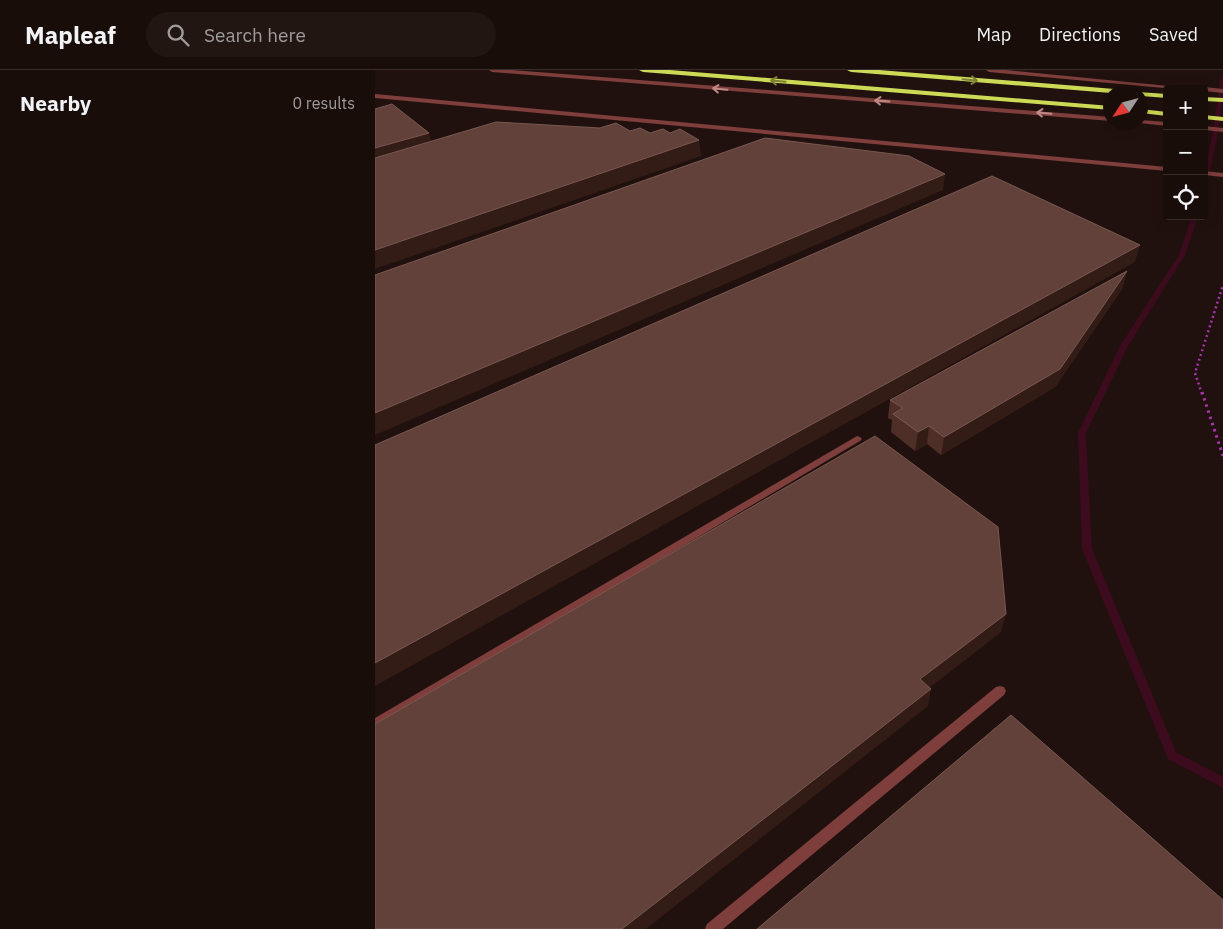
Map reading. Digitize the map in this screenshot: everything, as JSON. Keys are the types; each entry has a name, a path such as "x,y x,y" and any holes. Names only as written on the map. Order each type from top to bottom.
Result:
{"highway":[{"path":"643,70 1103,107"},
{"path":"851,70 1103,90"},
{"path":"1148,95 1163,96"},
{"path":"1208,99 1223,100"},
{"path":"1061,104 1061,115"},
{"path":"1148,112 1163,114"},
{"path":"1208,117 1223,119"}],"street":[{"path":"492,70 1103,118"},
{"path":"989,70 1163,86"},
{"path":"1208,90 1223,91"},
{"path":"375,96 1163,169"},
{"path":"1148,123 1163,124"},
{"path":"1208,128 1223,130"},
{"path":"1208,173 1223,175"},
{"path":"375,724 857,439"},
{"path":"712,929 1001,691"}],"path":[{"path":"1223,285 1195,373 1223,456"}],"building":[{"path":"392,104 429,133 375,148 375,109"},
{"path":"496,122 600,128 616,123 630,131 640,128 650,133 663,129 670,133 680,129 699,140 375,250 375,158"},
{"path":"765,138 909,156 945,174 375,413 375,275"},
{"path":"992,176 1140,245 375,663 375,445"},
{"path":"1127,271 1060,369 944,437 929,426 918,432 893,414 903,408 890,400"},
{"path":"875,436 998,527 1006,614 920,679 931,689 622,929 375,929 375,724"},
{"path":"1011,715 1223,900 1223,929 757,929"}],"waterway":[{"path":"1206,175 1214,143 1223,77"},
{"path":"1194,220 1182,255 1124,346 1082,433 1087,549 1172,755 1223,783"}]}
